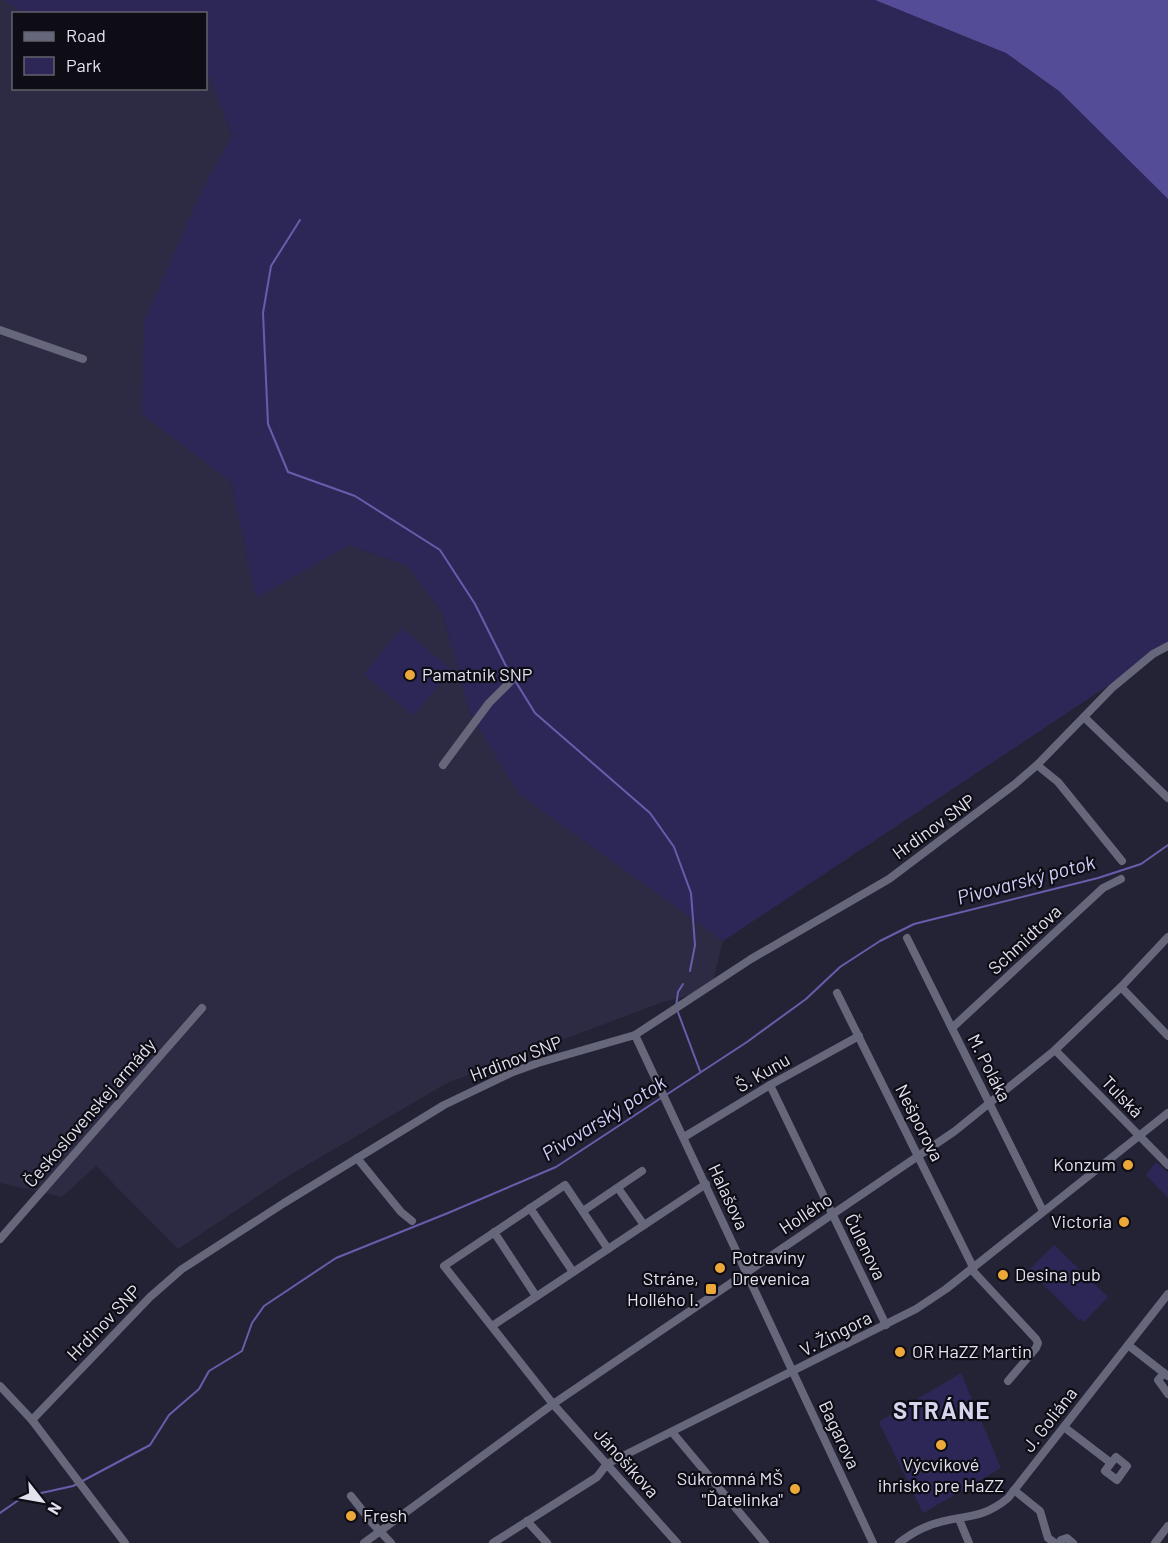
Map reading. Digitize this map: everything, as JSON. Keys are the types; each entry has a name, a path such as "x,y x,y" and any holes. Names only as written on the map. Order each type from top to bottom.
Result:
{"street":[{"path":"0,330 83,359"},
{"name":"Hrdinov SNP","path":"32,1420 167,1280 182,1269 444,1105 513,1072 635,1035 795,932 888,879 988,806 1037,765 1136,667 1168,646"},
{"path":"443,765 477,717 511,681"},
{"path":"1084,717 1168,798"},
{"path":"1037,765 1058,782 1122,861"},
{"name":"Schmidtova","path":"952,1028 1103,888 1121,879"},
{"name":"Hollého","path":"364,1543 553,1404 746,1271 919,1156 990,1104 1054,1050 1121,987 1168,937"},
{"name":"M. Poláka","path":"907,938 1043,1211"},
{"path":"1121,987 1168,1036"},
{"name":"Nešporova","path":"837,993 972,1268 1038,1343 1008,1381"},
{"name":"Československej armády","path":"0,1239 202,1008"},
{"name":"Halašova","path":"635,1035 793,1372"},
{"name":"Š. Kunu","path":"684,1137 770,1085 859,1036"},
{"name":"Tulská","path":"1054,1050 1168,1166"},
{"name":"Čulenova","path":"770,1085 886,1325"},
{"name":"V. Žingora","path":"493,1543 597,1477 607,1464 886,1325 930,1300 1168,1113"},
{"path":"357,1158 400,1212 412,1221"},
{"path":"583,1211 642,1171"},
{"path":"492,1326 706,1184"},
{"path":"536,1296 494,1232 565,1185 608,1249"},
{"path":"618,1188 644,1225"},
{"path":"530,1208 573,1272"},
{"name":"Jánošíkova","path":"494,1232 444,1266 553,1404 677,1543"},
{"name":"J. Goliána","path":"899,1543 928,1525 975,1516 1000,1504 1014,1490 1168,1294"},
{"path":"1128,1345 1166,1375 1158,1380 1168,1394"},
{"name":"Bagarova","path":"793,1372 873,1543"},
{"path":"0,1386 32,1420 125,1543"},
{"path":"1064,1427 1111,1463"},
{"path":"672,1432 765,1543"},
{"path":"1014,1490 1040,1511 1048,1538 1057,1543 1067,1538 1073,1543"},
{"path":"351,1496 391,1543"},
{"path":"959,1519 969,1543"},
{"path":"527,1521 547,1543"},
{"path":"1155,1543 1168,1526"}],"shaded area":[{"path":"0,0 4,0 22,12 12,12 12,90 207,90 207,77 210,78 232,136 201,192 142,414 231,482 256,597 349,545 407,566 442,612 470,713 519,794 723,941 711,990 663,1002 447,1083 285,1178 178,1249 96,1166 62,1197 0,1183"},
{"path":"875,0 1168,0 1168,199 1059,91 1006,53"}],"green space":[{"path":"4,0 875,0 1006,53 1059,91 1168,199 1168,646 723,941 519,794 470,713 442,612 407,566 349,545 256,598 231,482 142,414 144,322 201,192 232,136 210,78 207,77 207,12 22,12"},
{"path":"402,628 452,670 413,716 364,674"},
{"path":"1156,1162 1168,1173 1168,1198 1146,1175"},
{"path":"1054,1245 1108,1297 1084,1322 1079,1320 1029,1270"},
{"name":"Výcvikové ihrisko pre HaZZ","path":"961,1373 1001,1468 923,1513 879,1422"}],"waterway":[{"path":"300,220 271,266 263,313 268,424 288,472 355,496 440,550 475,604 506,666 535,713 650,813 674,847 691,893 695,945 690,971"},
{"name":"Pivovarský potok","path":"666,1095 747,1042 806,999 840,967 880,941 914,924 1098,878 1141,864 1168,845"},
{"path":"683,984 678,992 676,1007 700,1071"},
{"name":"Pivovarský potok","path":"0,1513 23,1497 73,1486 150,1445 169,1415 199,1389 209,1371 242,1351 252,1323 264,1306 336,1258 556,1167 661,1098"}],"place":[{"name":"Pamatnik SNP","path":"410,675"},
{"name":"Konzum","path":"1128,1165"},
{"name":"Victoria","path":"1124,1222"},
{"name":"Potraviny Drevenica","path":"720,1268"},
{"name":"Desina pub","path":"1003,1275"},
{"name":"Stráne, Hollého I.","path":"711,1289"},
{"name":"OR HaZZ Martin","path":"900,1352"},
{"name":"Výcvikové ihrisko pre HaZZ","path":"941,1445"},
{"name":"Súkromná MŠ \"Ďatelinka\"","path":"795,1489"},
{"name":"Fresh","path":"351,1516"}],"district":[{"name":"STRÁNE","path":"942,1411"}]}
